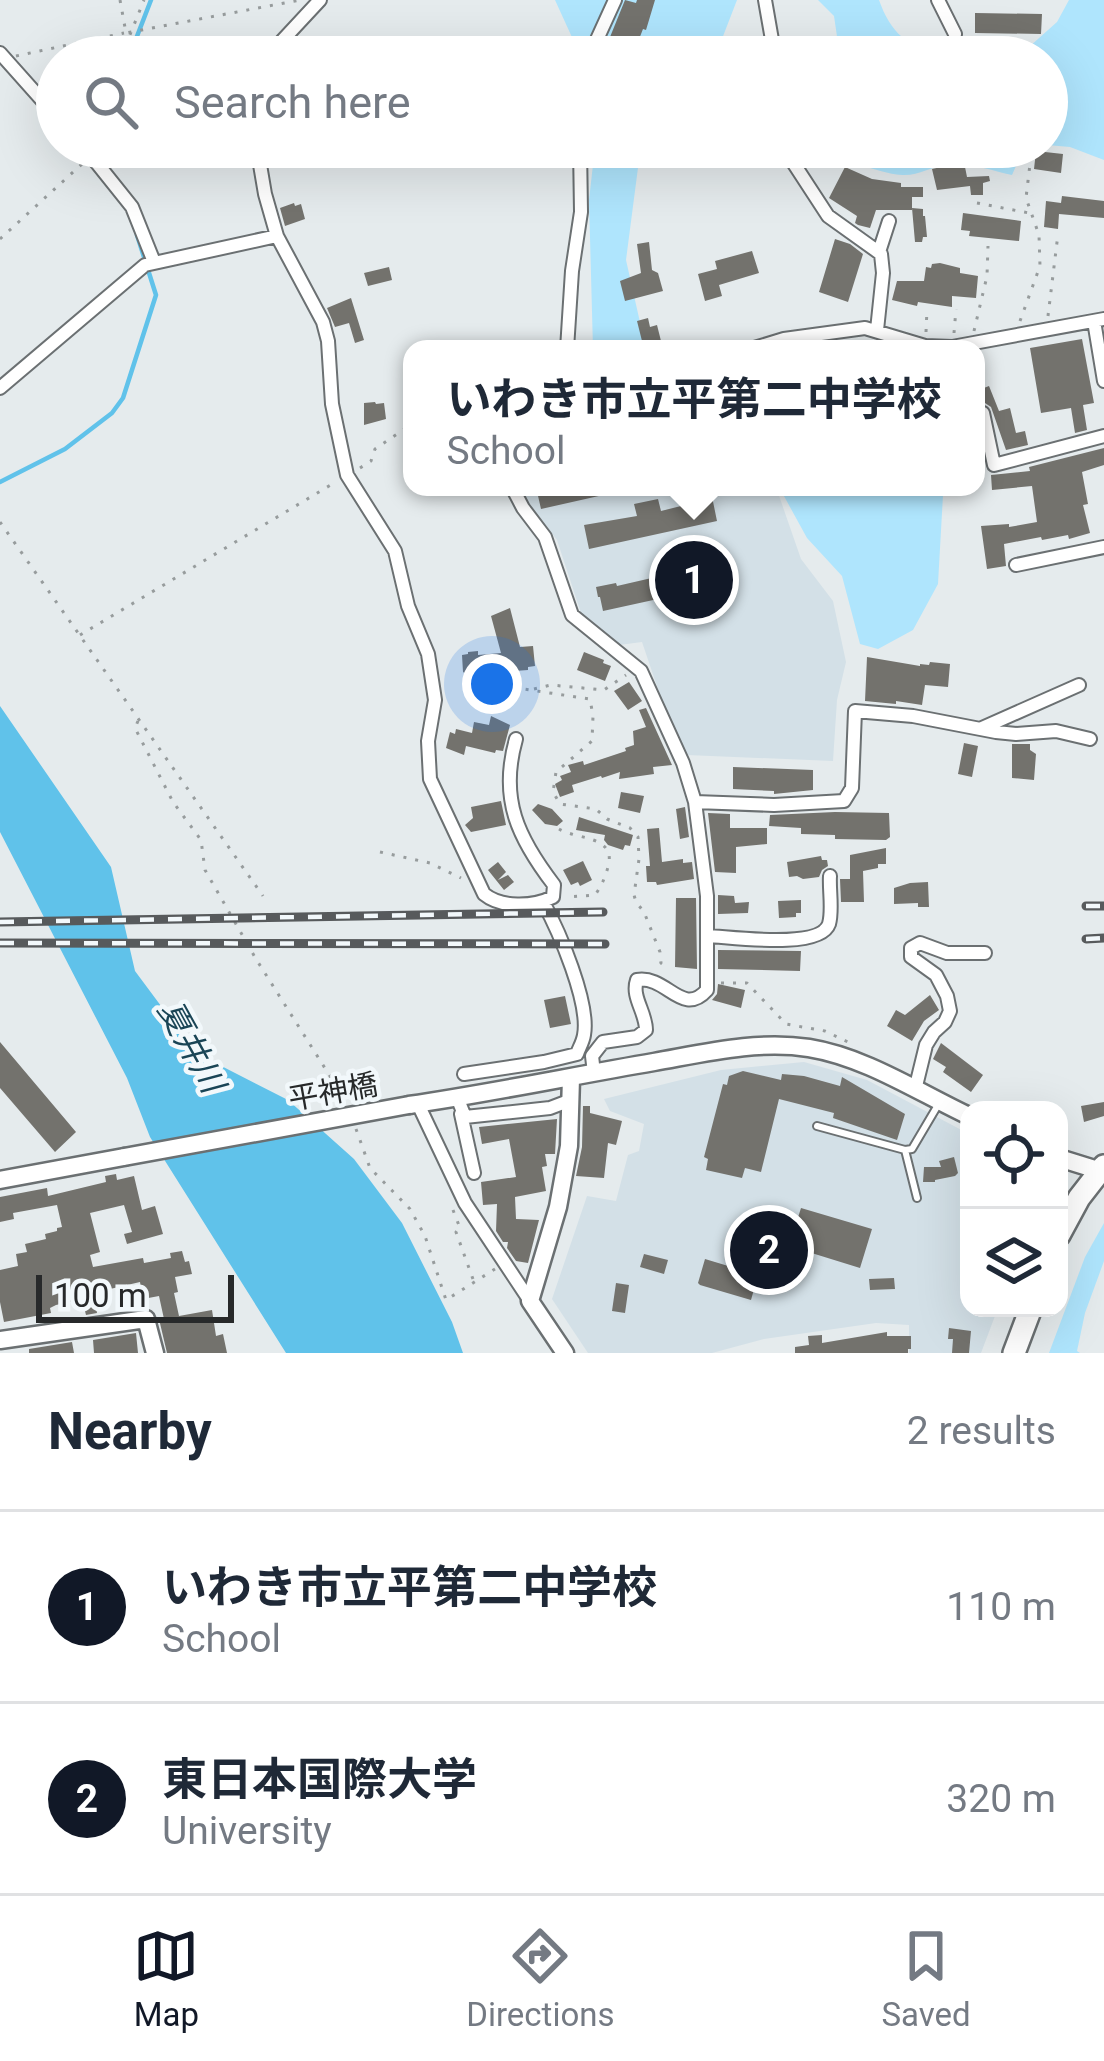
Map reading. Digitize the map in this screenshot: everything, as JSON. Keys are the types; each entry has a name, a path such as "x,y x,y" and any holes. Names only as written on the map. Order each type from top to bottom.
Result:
{"highway":[{"path":"1068,1218 1102,1170"},
{"path":"1014,1353 1028,1317"}],"street":[{"path":"287,36 320,0"},
{"path":"600,36 615,0"},
{"path":"765,0 771,36"},
{"path":"938,0 955,34"},
{"path":"2,55 36,93"},
{"path":"97,168 132,207 150,263"},
{"path":"261,168 277,236 317,310 328,341 332,404 347,473 387,536 428,654 435,700 427,759 430,779 478,887 490,900 548,899"},
{"path":"568,340 581,212 580,168"},
{"path":"797,168 828,216 879,252"},
{"path":"877,330 883,273 879,252 889,221"},
{"path":"0,388 150,263 277,236"},
{"path":"985,342 1099,320 1104,382"},
{"path":"781,340 865,328 907,340"},
{"path":"985,422 994,465 1104,436"},
{"path":"517,496 545,537 572,615 641,671 683,763 695,802 707,896 708,984 702,997 692,1000 652,979 638,980 635,992 646,1030 630,1040 603,1042 592,1056 594,1073"},
{"path":"1016,566 1104,547"},
{"path":"981,728 1079,685"},
{"path":"695,802 844,801 852,788 855,711 1016,734 1056,731 1090,739"},
{"path":"464,1074 577,1054 585,1033 579,992 548,899 554,885 518,828 508,774 515,739"},
{"path":"708,936 814,937 829,924 830,876"},
{"path":"915,1090 926,1045 950,1011 936,975 911,957 911,948 920,943 946,953 985,953"},
{"name":"平神橋","path":"0,1180 414,1105 459,1105 547,1082 748,1046 812,1049 844,1057 960,1112"},
{"path":"544,1062 547,1082"},
{"path":"530,1301 558,1207 569,1146 571,1078"},
{"path":"459,1105 465,1117 550,1108 571,1100"},
{"path":"414,1105 466,1203 566,1353"},
{"path":"459,1105 474,1173"},
{"path":"1068,1161 1102,1170"},
{"path":"0,1340 146,1319 155,1353"}],"lane":[{"path":"817,1126 913,1149 940,1102"},
{"path":"905,1150 917,1198"}],"path":[{"path":"120,0 133,31"},
{"path":"131,36 143,0"},
{"path":"106,36 300,0"},
{"path":"2,55 36,49"},
{"path":"0,238 70,168"},
{"path":"1020,335 1019,320 1040,266 1039,235 1026,197 1030,168"},
{"path":"977,203 1031,213"},
{"path":"1047,330 1058,234"},
{"path":"974,340 988,246"},
{"path":"925,340 927,309"},
{"path":"953,340 956,309"},
{"path":"78,636 366,464 375,449 403,430"},
{"path":"0,522 263,896"},
{"path":"533,690 542,685 604,690 636,667"},
{"path":"490,685 587,697 592,703 592,741 556,772 553,792 560,804 596,809 638,837 634,895 662,958 644,978"},
{"path":"138,721 135,728 172,802 201,840 205,870 345,1098 370,1168 410,1209 425,1236 446,1300 505,1263"},
{"path":"548,899 595,895 610,858 600,842 559,830"},
{"path":"380,852 430,863 478,887"},
{"path":"708,984 747,983 786,1024 826,1031 850,1041 853,1050"},
{"path":"452,1207 474,1282"}],"shaded area":[{"path":"555,0 737,0 723,36 571,36"},
{"path":"818,0 879,0 901,36 837,36 834,16"},
{"path":"1069,0 1104,0 1104,160 1068,147 1068,36 1041,36 1057,22"},
{"path":"593,168 638,168 626,260 644,340 593,340 589,200"},
{"path":"871,168 932,168 914,174"},
{"path":"983,168 1015,168 1012,175"},
{"path":"526,496 779,496 801,559 833,601 846,662 837,700 833,761 687,755 642,642 619,645 581,613 557,540"},
{"path":"784,496 943,496 938,584 913,630 878,649 860,644 842,576 807,538"},
{"path":"0,706 111,867 135,971 196,1053 288,1100 354,1159 402,1223 463,1353 286,1353 150,1137 127,1078 0,832"},
{"path":"804,1062 867,1080 960,1129 960,1317 995,1317 981,1353 909,1353 909,1325 876,1323 764,1339 712,1353 588,1353 552,1299 587,1196 616,1201 628,1155 639,1151 644,1124 610,1111 604,1099 721,1070"},
{"path":"1104,1223 1104,1261 1085,1313 1080,1353 1049,1353 1062,1317 1068,1317 1068,1302"}],"building":[{"path":"625,0 655,0 640,36 610,36"},
{"path":"975,13 1042,14 1041,34 975,33"},
{"path":"844,168 901,183 901,187 923,187 923,197 912,197 912,210 876,210 870,228 855,223 857,216 829,198"},
{"path":"965,168 967,177 989,176 990,181 983,183 983,195 971,195 970,186 937,190 932,169"},
{"path":"1062,196 1104,201 1104,218 1059,214 1058,229 1044,227 1046,201 1061,203"},
{"path":"301,204 305,219 285,226 280,208"},
{"path":"912,208 923,209 927,237 922,242 915,242"},
{"path":"963,213 1021,221 1019,241 969,236 970,231 961,230"},
{"path":"835,239 863,254 848,302 819,292"},
{"path":"649,242 652,270 658,273 663,291 625,301 620,281 641,273 637,244"},
{"path":"752,251 759,273 719,285 722,296 705,301 698,274 717,269 715,261"},
{"path":"940,263 978,276 976,298 952,296 952,307 892,300 897,281 924,281 926,267"},
{"path":"389,267 392,280 368,286 364,273"},
{"path":"351,298 364,340 355,343 349,323 335,327 327,308"},
{"path":"648,318 650,327 657,325 661,340 642,340 637,321"},
{"path":"1082,339 1094,403 1083,405 1087,430 1075,433 1071,408 1041,413 1030,348"},
{"path":"989,386 999,411 1010,408 1016,433 1025,431 1028,445 1006,450 991,407 985,403"},
{"path":"364,403 384,403 386,419 364,425"},
{"path":"1104,448 1104,465 1082,472 1090,533 1004,544 1006,566 987,569 981,526 1037,522 1032,486 992,490 991,475 1030,471 1029,467"},
{"path":"538,496 599,496 541,509"},
{"path":"692,496 712,496 717,521 589,549 584,525 637,516 634,504 658,499 661,511 693,503"},
{"path":"725,559 731,583 603,611 596,587 656,577 654,569 683,563 685,571"},
{"path":"510,608 520,647 533,646 535,666 474,679 473,674 463,672 462,655 501,653 491,616"},
{"path":"584,652 611,666 605,681 577,670"},
{"path":"867,657 920,666 950,664 948,687 925,685 922,705 865,701"},
{"path":"629,682 642,701 628,710 614,691"},
{"path":"646,708 672,765 653,767 654,774 619,779 620,772 601,776 572,785 574,792 560,797 555,784 571,772 568,765 583,761 584,765 634,745 633,731 646,727 639,710"},
{"path":"491,716 510,725 503,751 466,746 464,755 446,748 450,732 472,733 474,722 489,725"},
{"path":"964,743 978,746 972,777 958,774"},
{"path":"1012,744 1030,744 1036,754 1034,780 1012,778"},
{"path":"733,767 813,770 813,790 774,794 733,789"},
{"path":"621,792 644,796 640,813 618,808"},
{"path":"501,801 506,825 471,832 465,825 473,818 471,807"},
{"path":"538,804 552,809 563,821 557,826 545,824 532,810"},
{"path":"685,807 689,837 680,839 676,809"},
{"path":"708,813 730,814 730,828 767,828 767,844 736,847 736,873 715,872"},
{"path":"889,813 890,837 835,839 835,835 801,834 801,828 769,826 770,815"},
{"path":"579,817 633,835 630,846 623,850 608,845 605,835 576,830"},
{"path":"659,828 662,862 692,862 694,879 657,885 647,882 647,829"},
{"path":"886,848 886,864 863,871 864,902 841,902 840,879 850,879 850,855"},
{"path":"821,856 828,866 819,877 789,877 787,862"},
{"path":"583,861 592,880 571,885 563,870"},
{"path":"498,862 506,872 498,880 508,875 514,882 504,890 488,870"},
{"path":"928,882 929,907 894,904 894,888"},
{"path":"718,895 734,896 735,903 749,902 748,913 718,914"},
{"path":"676,898 696,898 697,969 675,967"},
{"path":"801,900 801,913 779,918 778,901"},
{"path":"718,950 801,951 800,971 718,969"},
{"path":"718,984 745,990 741,1008 712,1000"},
{"path":"930,995 939,1010 924,1021 912,1041 887,1026 896,1010 905,1015"},
{"path":"565,996 571,1024 550,1028 544,1000"},
{"path":"0,1042 76,1132 55,1152 0,1088"},
{"path":"941,1043 983,1075 971,1092 933,1059"},
{"path":"743,1071 781,1080 782,1074 804,1076 840,1086 842,1077 905,1114 897,1140 833,1118 834,1113 779,1099 761,1172 745,1168 742,1178 706,1170 708,1159 704,1157 723,1084"},
{"path":"1104,1102 1104,1116 1084,1122 1081,1106"},
{"path":"583,1106 590,1106 590,1113 622,1121 616,1145 608,1143 604,1178 576,1176"},
{"path":"557,1119 555,1154 545,1154 547,1166 542,1167 546,1191 515,1197 516,1219 539,1220 528,1263 516,1261 508,1242 496,1231 497,1204 483,1205 481,1182 516,1177 509,1139 482,1144 479,1127"},
{"path":"954,1157 955,1176 923,1182 924,1167 941,1167 939,1161"},
{"path":"116,1174 117,1180 134,1176 142,1210 155,1206 163,1234 127,1244 124,1234 132,1232 124,1205 90,1213 100,1252 90,1255 93,1267 143,1258 144,1263 182,1251 192,1274 175,1277 179,1316 212,1310 216,1336 223,1334 227,1353 167,1353 159,1296 143,1299 140,1282 110,1289 112,1298 95,1302 97,1313 86,1315 82,1299 56,1305 51,1313 4,1322 0,1270 18,1266 16,1254 27,1252 25,1244 46,1239 45,1234 62,1227 57,1205 13,1213 14,1219 0,1222 0,1197 47,1188 48,1196 106,1182 105,1176"},
{"path":"801,1208 872,1229 860,1268 789,1246"},
{"path":"644,1254 668,1260 664,1274 640,1267"},
{"path":"705,1259 758,1275 751,1300 700,1285"},
{"path":"894,1278 895,1289 870,1290 869,1279"},
{"path":"616,1283 629,1285 625,1313 612,1311"},
{"path":"949,1328 971,1331 969,1353 952,1353"},
{"path":"887,1332 887,1336 911,1336 908,1353 795,1353 795,1347 809,1345 808,1336 822,1335 822,1343"},
{"path":"136,1333 138,1353 94,1353 93,1340"},
{"path":"72,1342 74,1353 29,1353 29,1349"}],"waterway":[{"path":"137,36 151,0"},
{"path":"0,482 65,449 112,413 123,398 156,295 137,235"}],"railway":[{"path":"1086,906 1104,906"},
{"path":"0,922 603,912"},
{"path":"1086,939 1104,938"},
{"path":"0,943 605,944"}],"place":[{"name":"いわき市立平第二中学校","path":"694,580"},
{"name":"東日本国際大学","path":"769,1250"}],"water label":[{"name":"夏井川","path":"192,1046"}]}
